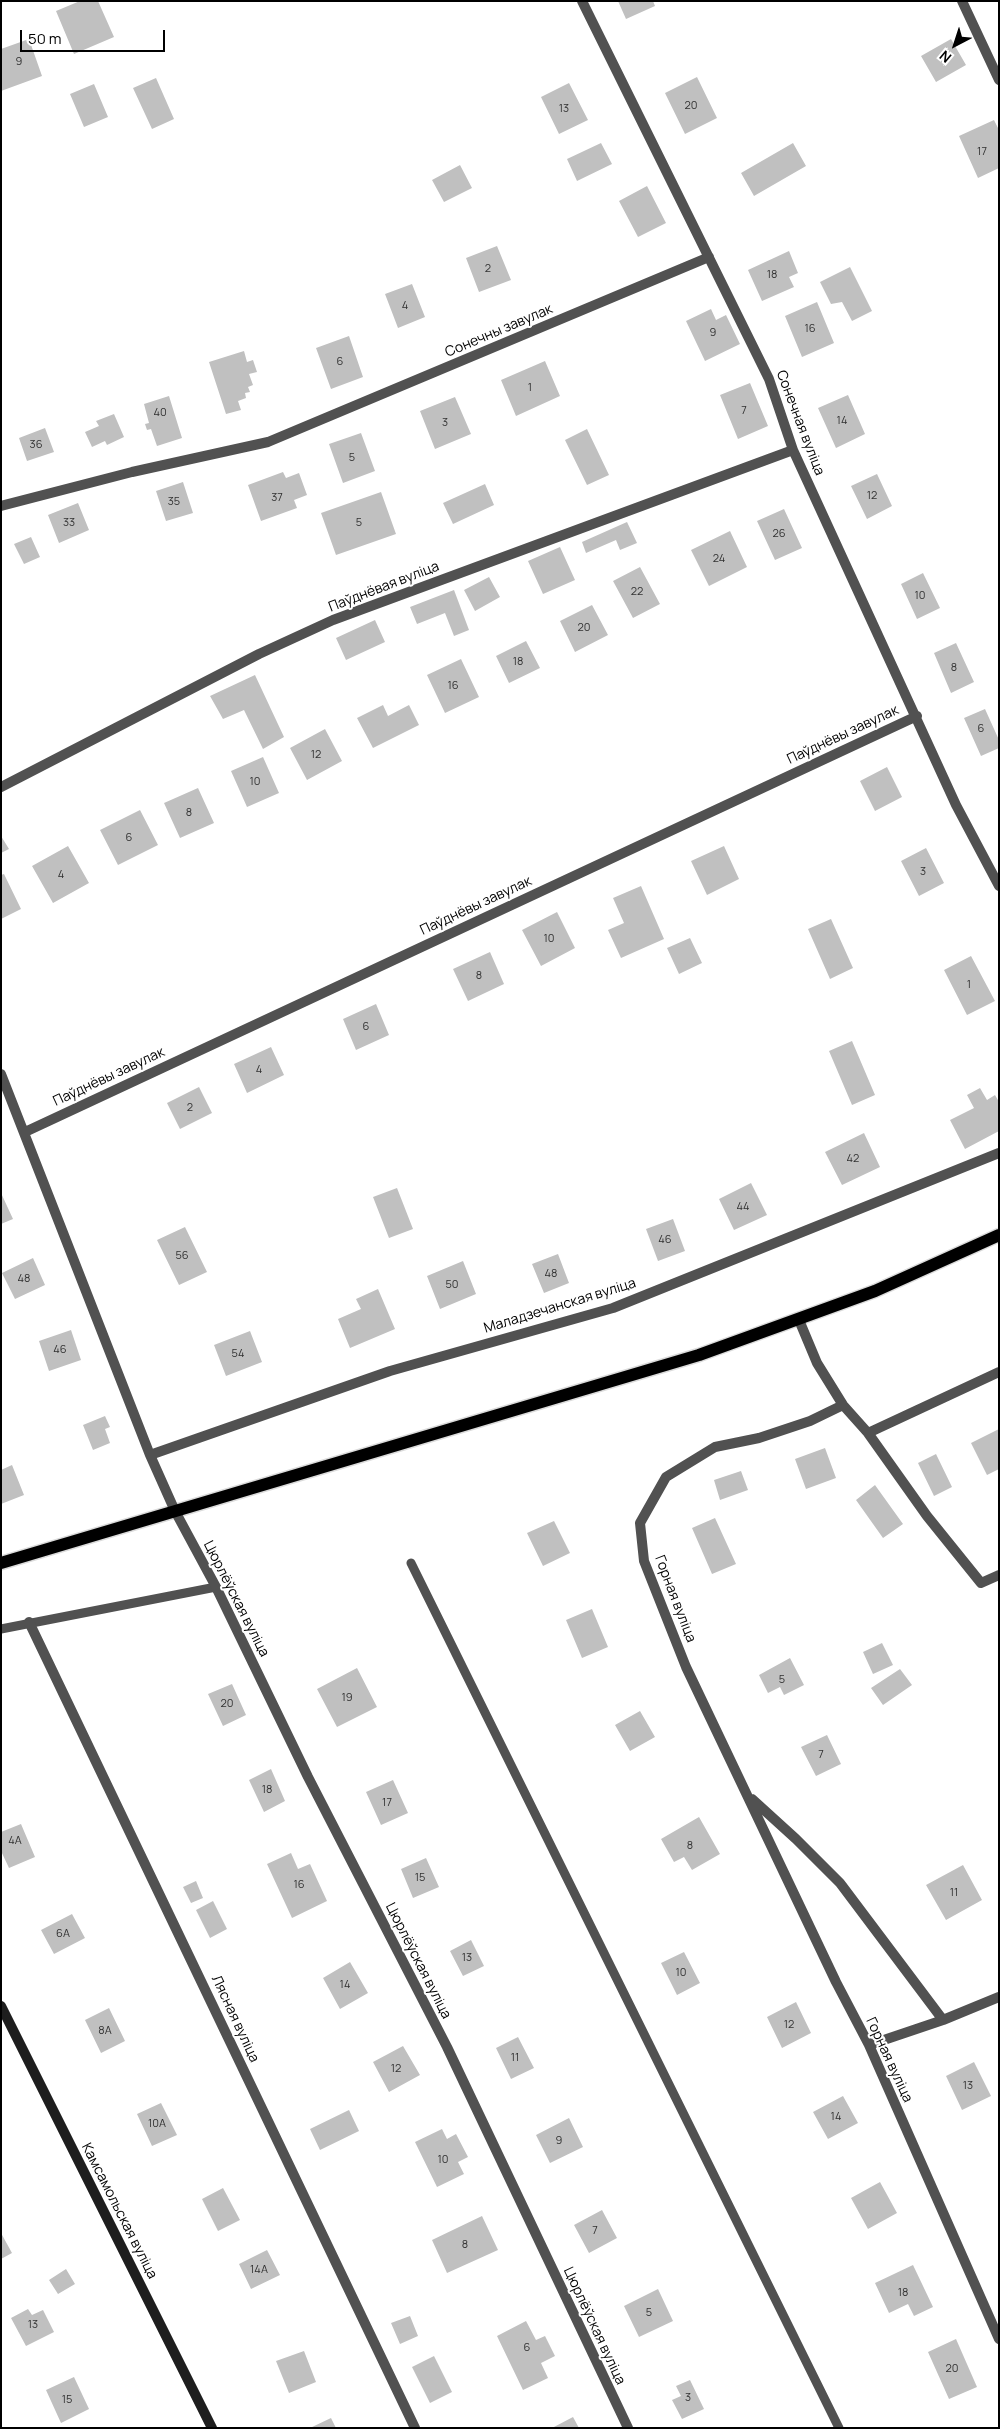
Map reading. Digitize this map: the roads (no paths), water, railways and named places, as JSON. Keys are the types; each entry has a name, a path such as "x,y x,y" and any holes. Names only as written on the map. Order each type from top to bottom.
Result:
{"main road":[{"path":"1,1563 699,1355 875,1291 999,1235"}],"street":[{"name":"Сонечная вуліца","path":"582,1 768,379 793,450 917,716 956,805 999,886"},
{"path":"962,1 999,80"},
{"name":"Сонечны завулак","path":"1,506 132,472 268,442 709,258"},
{"name":"Паўднёвая вуліца","path":"1,787 259,654 333,620 793,450"},
{"name":"Паўднёвы завулак","path":"25,1132 917,716"},
{"name":"Цюрлёўская вуліца","path":"1,1074 150,1455 308,1776 447,2047 628,2428"},
{"name":"Маладзечанская вуліца","path":"150,1455 390,1371 613,1308 999,1153"},
{"path":"799,1320 817,1363 843,1406 868,1433 927,1516 981,1583 999,1575"},
{"path":"868,1433 999,1372"},
{"name":"Горная вуліца","path":"843,1406 810,1421 760,1438 715,1447 666,1477 640,1523 644,1561 686,1667 836,1982 869,2045 999,2339"},
{"name":"Лясная вуліца","path":"29,1622 415,2428"},
{"name":"Горная вуліца","path":"748,1795 796,1839 840,1884 943,2020"},
{"path":"869,2045 943,2020 999,1997"},
{"name":"Камсамольская вуліца","path":"1,2006 212,2428"}],"lane":[{"path":"411,1563 839,2428"},
{"path":"1,1629 29,1622 216,1587"}]}
